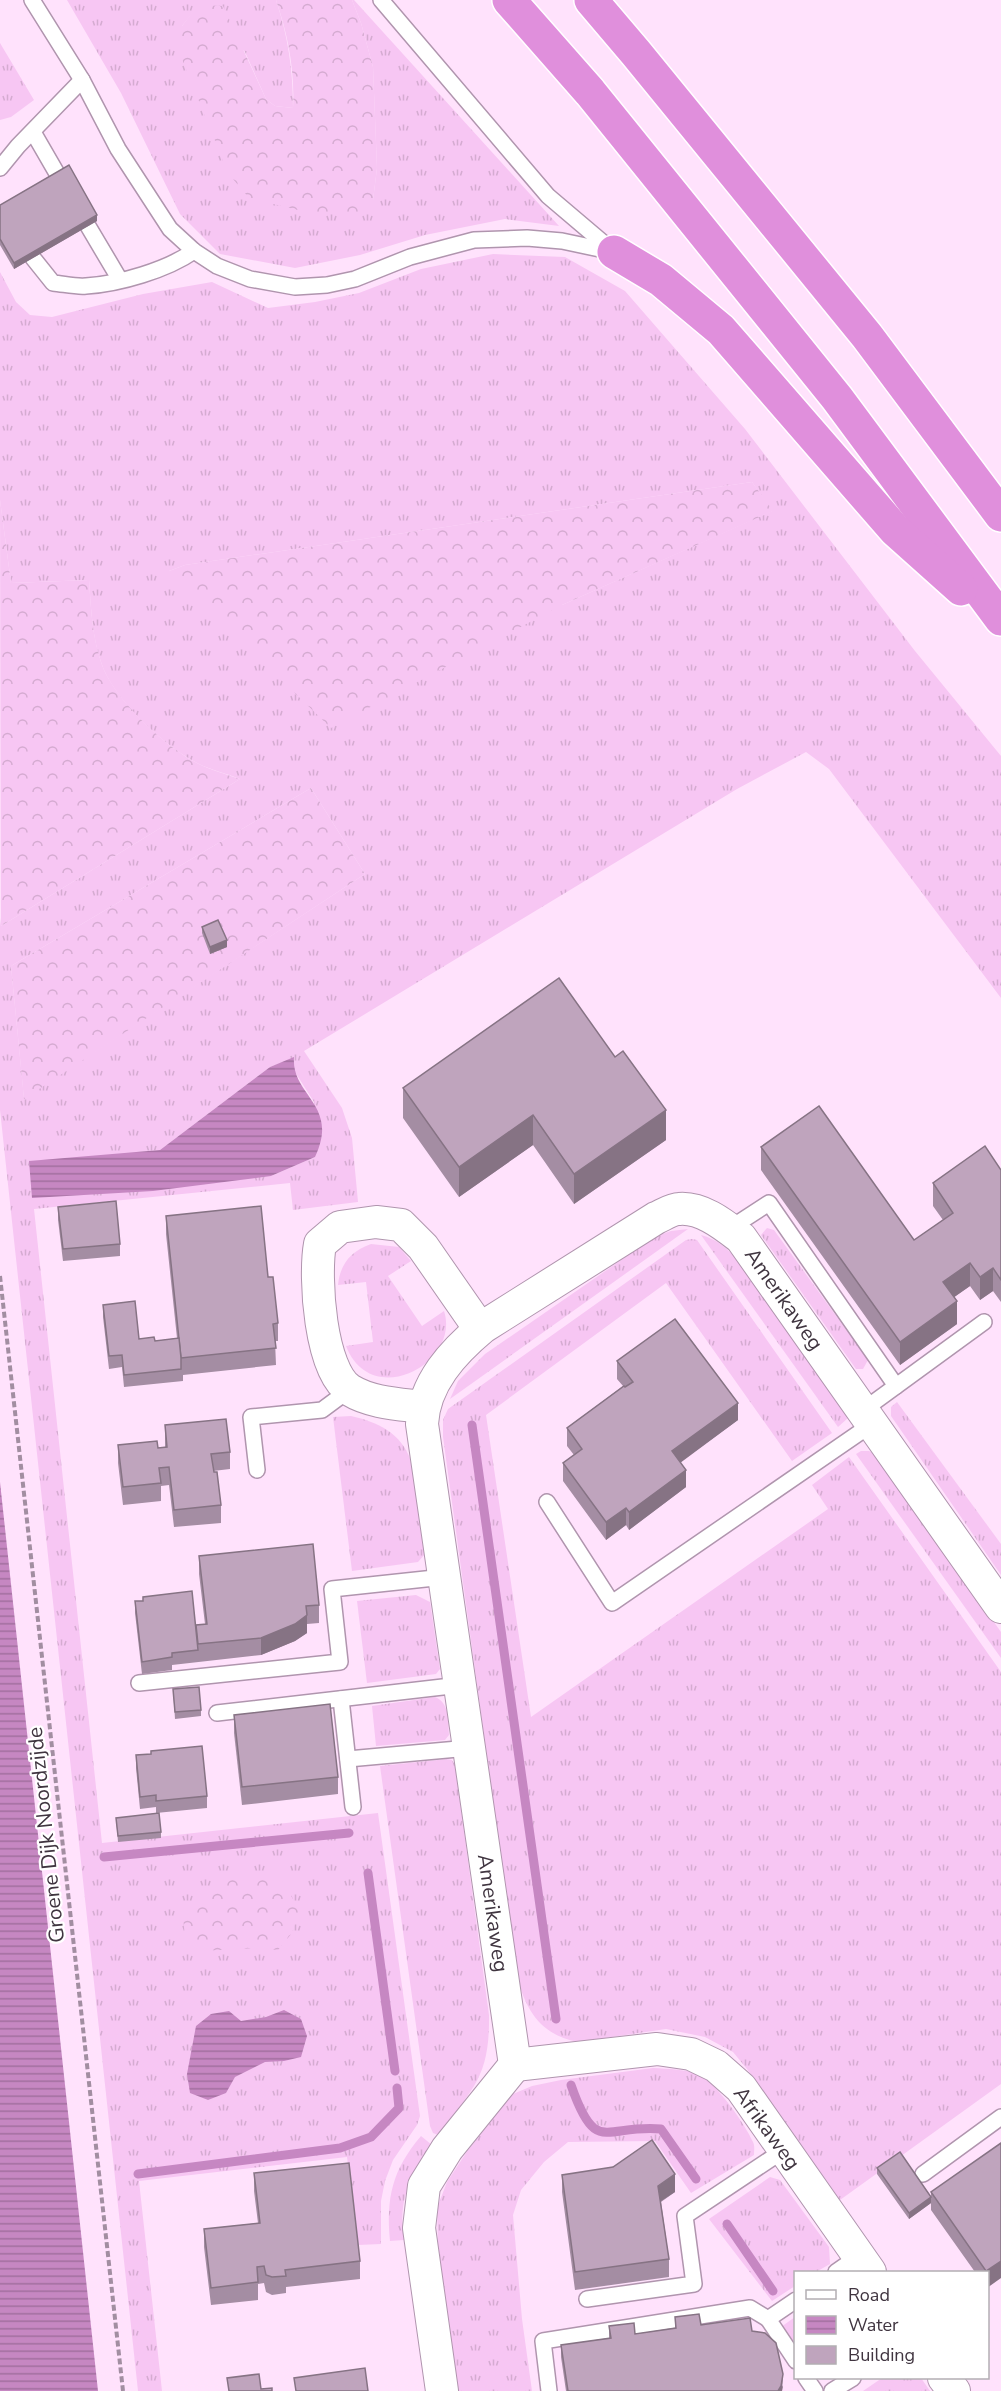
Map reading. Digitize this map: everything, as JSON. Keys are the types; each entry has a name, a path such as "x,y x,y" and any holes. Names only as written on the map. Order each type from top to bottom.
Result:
{"highway":[{"path":"509,0 590,92 837,398 1001,621"},
{"path":"591,0 867,336 1001,515"},
{"path":"614,252 661,280 721,330 895,530 1001,621"}],"street":[{"name":"Amerikaweg","path":"515,2065 422,1424 423,1407 438,1374 470,1338 480,1329 656,1218 679,1209 701,1213 721,1222 741,1238 1001,1607"},
{"path":"423,1407 367,1398 349,1390 338,1378 328,1356 317,1273 320,1244 340,1227 376,1222 401,1225 423,1247 480,1329"},
{"name":"Afrikaweg","path":"515,2065 657,2049 691,2054 716,2066 741,2088 784,2150 855,2267"},
{"path":"442,2391 419,2228 424,2186 447,2149 515,2065"},
{"path":"945,2379 954,2391"}],"lane":[{"path":"32,0 82,80 118,149 170,229 194,251 217,266 250,279 295,287 327,285 355,279 410,257 474,240 527,238 614,252"},
{"path":"381,0 548,196 614,252"},
{"path":"0,168 82,80"},
{"path":"33,132 59,177"},
{"path":"88,226 120,280"},
{"path":"33,258 53,283 86,286 120,280 181,260 194,251"},
{"path":"729,1229 769,1203 896,1386"},
{"path":"547,1503 612,1604 867,1417 896,1386 984,1322"},
{"path":"257,1470 251,1418 322,1410 349,1390"},
{"path":"139,1683 340,1662 332,1589 444,1577"},
{"path":"217,1713 460,1685"},
{"path":"341,1699 353,1807"},
{"path":"348,1759 469,1748"},
{"path":"922,2174 1001,2117"},
{"path":"587,2299 694,2284 685,2216 784,2150"},
{"path":"768,2319 794,2301"},
{"path":"549,2391 543,2341 750,2308 768,2319 794,2359"},
{"path":"832,2391 851,2379"}],"path":[{"name":"Groene Dijk Noordzijde","path":"0,1276 123,2391"}],"green space":[{"path":"67,0 276,0 289,53 293,108 275,106 266,99 245,52 199,5 182,26 373,200 377,168 373,67 352,0 354,0 559,226 505,219 425,235 360,255 295,268 220,254 180,214 121,93"},
{"path":"276,0 352,0 373,67 377,168 373,200 360,212 310,213 249,198 228,173 180,54 182,26 198,5 223,6 266,99 275,106 293,108 290,53"},
{"path":"0,43 34,100 11,117 0,120"},
{"path":"493,254 565,257 625,291 745,429 915,651 1001,756 1001,998 829,769 806,752 737,789 304,1051 342,1108 352,1138 358,1202 293,1210 290,1183 34,1209 102,1843 378,1813 420,2116 417,2125 393,2160 385,2181 381,2201 381,2244 358,2245 347,2157 139,2181 162,2391 138,2391 0,1110 0,918 1,926 240,779 202,765 184,755 141,720 116,691 107,676 98,652 92,622 89,580 11,583 0,500 0,272 16,302 30,315 52,317 143,294 212,282 268,308 315,302 359,293 421,269","holes":["752,482 772,511 562,605 169,571 185,565","311,788 365,874 24,1098 11,966","294,1058 293,1069 314,1102 315,1157 271,1176 142,1152 160,1150 270,1067"]},
{"path":"752,482 773,511 562,605 331,728 169,571 185,565"},
{"path":"0,500 11,583 89,580 92,621 98,652 107,676 116,690 141,719 170,745 207,768 240,779 1,926"},
{"path":"311,788 365,874 24,1099 11,966"},
{"path":"767,1228 774,1230 868,1360 863,1369 856,1369 761,1235"},
{"path":"688,1229 450,1399 458,1381 485,1354 656,1236"},
{"path":"701,1235 717,1242 738,1260 848,1418 838,1427"},
{"path":"686,1240 697,1240 832,1433 792,1461 666,1283 486,1415 531,1717 828,1509 812,1485 849,1457 1001,1672 1001,2084 840,2200 733,2052 705,2037 666,2029 578,2042 565,2039 554,2034 537,2020 525,2000 517,1976 443,1437 443,1420 448,1409"},
{"path":"371,1244 399,1247 411,1261 388,1276 422,1326 444,1311 446,1330 439,1348 427,1362 411,1372 392,1377 374,1375 358,1365 346,1346 373,1342 366,1282 338,1285 341,1271 348,1259 358,1250"},
{"path":"897,1402 1001,1544 1001,1575 891,1416 891,1407"},
{"path":"351,1416 387,1430 407,1451 411,1461 425,1554 418,1562 352,1571 333,1417"},
{"path":"869,1451 876,1455 1001,1632 1001,1658 856,1454"},
{"path":"416,1595 430,1602 440,1669 436,1674 367,1683 357,1601"},
{"path":"435,1697 446,1708 449,1735 445,1740 376,1746 372,1706"},
{"path":"452,1760 455,1765 489,2015 489,2036 483,2068 477,2081 438,2135 433,2133 430,2126 380,1766"},
{"path":"244,1873 280,1876 299,1910 292,1933 278,1950 256,1948 201,1951 185,1937 183,1917 212,1888"},
{"path":"653,2068 689,2072 707,2080 722,2095 744,2125 754,2144 754,2155 691,2193 655,2141 568,2142 544,2162 521,2190 513,2215 522,2319 532,2391 458,2391 438,2245 437,2208 447,2182 468,2150 513,2094 532,2086 561,2080"},
{"path":"421,2136 432,2145 417,2168 407,2190 403,2213 404,2240 390,2241 389,2211 393,2185 403,2161"},
{"path":"770,2177 780,2180 829,2247 830,2264 818,2271 794,2271 794,2287 772,2301 709,2219"},
{"path":"794,2318 794,2346 781,2327"},
{"path":"881,2379 922,2379 930,2391 863,2391"}],"water":[{"path":"294,1057 295,1070 300,1082 319,1112 322,1124 321,1139 315,1157 271,1176 153,1191 32,1198 29,1161 160,1150 270,1067"},
{"path":"0,1482 98,2391 0,2391"},
{"path":"284,2010 301,2019 307,2036 301,2057 265,2062 235,2077 226,2093 208,2100 190,2093 187,2074 196,2026 211,2014 229,2011 241,2021 266,2017"}],"building":[{"path":"69,165 97,215 14,263 0,239 0,205"},
{"path":"218,920 227,940 210,947 202,927"},
{"path":"559,978 615,1057 623,1051 666,1110 574,1174 533,1115 459,1167 403,1088"},
{"path":"819,1106 914,1240 953,1213 933,1183 985,1146 1001,1170 1001,1280 993,1268 980,1277 970,1263 943,1282 957,1301 900,1342 761,1147"},
{"path":"116,1201 120,1244 63,1249 58,1207"},
{"path":"261,1206 268,1277 273,1277 278,1323 273,1324 276,1348 181,1358 166,1216"},
{"path":"135,1301 139,1339 154,1337 155,1341 179,1338 181,1369 124,1375 122,1355 109,1356 103,1305"},
{"path":"675,1319 738,1403 672,1451 686,1470 629,1512 626,1508 606,1522 563,1463 582,1449 567,1428 624,1386 633,1382 617,1361"},
{"path":"226,1419 230,1452 211,1454 214,1472 217,1472 221,1505 174,1510 169,1467 159,1468 161,1483 123,1487 118,1445 157,1441 158,1448 167,1447 165,1425"},
{"path":"313,1544 319,1605 306,1606 307,1615 295,1624 261,1638 198,1644 196,1625 207,1624 199,1556"},
{"path":"192,1591 198,1650 172,1653 172,1657 142,1662 135,1601 143,1601 143,1597"},
{"path":"199,1687 201,1710 175,1712 173,1689"},
{"path":"330,1704 338,1777 242,1787 234,1715"},
{"path":"202,1746 207,1796 156,1801 156,1795 140,1797 136,1755 151,1754 151,1751"},
{"path":"159,1813 161,1832 118,1836 116,1818"},
{"path":"652,2140 675,2174 658,2186 669,2259 575,2272 562,2175 613,2167"},
{"path":"1001,2143 1001,2261 986,2271 931,2192"},
{"path":"900,2152 931,2197 909,2213 877,2168"},
{"path":"349,2163 360,2261 285,2270 286,2276 272,2277 266,2275 264,2266 257,2267 258,2282 211,2288 204,2229 260,2223 254,2173"},
{"path":"699,2314 701,2325 750,2318 752,2331 765,2333 776,2343 783,2374 778,2391 568,2391 561,2345 611,2338 609,2326 634,2323 635,2334 676,2328 675,2317"},
{"path":"365,2368 368,2391 296,2391 294,2378"},
{"path":"259,2374 261,2389 272,2388 272,2391 229,2391 227,2378"}],"waterway":[{"path":"472,1425 556,2019"},
{"path":"104,1857 349,1833"},
{"path":"368,1873 395,2071"},
{"path":"571,2085 588,2122 596,2129 604,2132 661,2129 696,2179"},
{"path":"138,2174 340,2148 371,2137 399,2108 397,2088"},
{"path":"727,2224 773,2291"}]}
